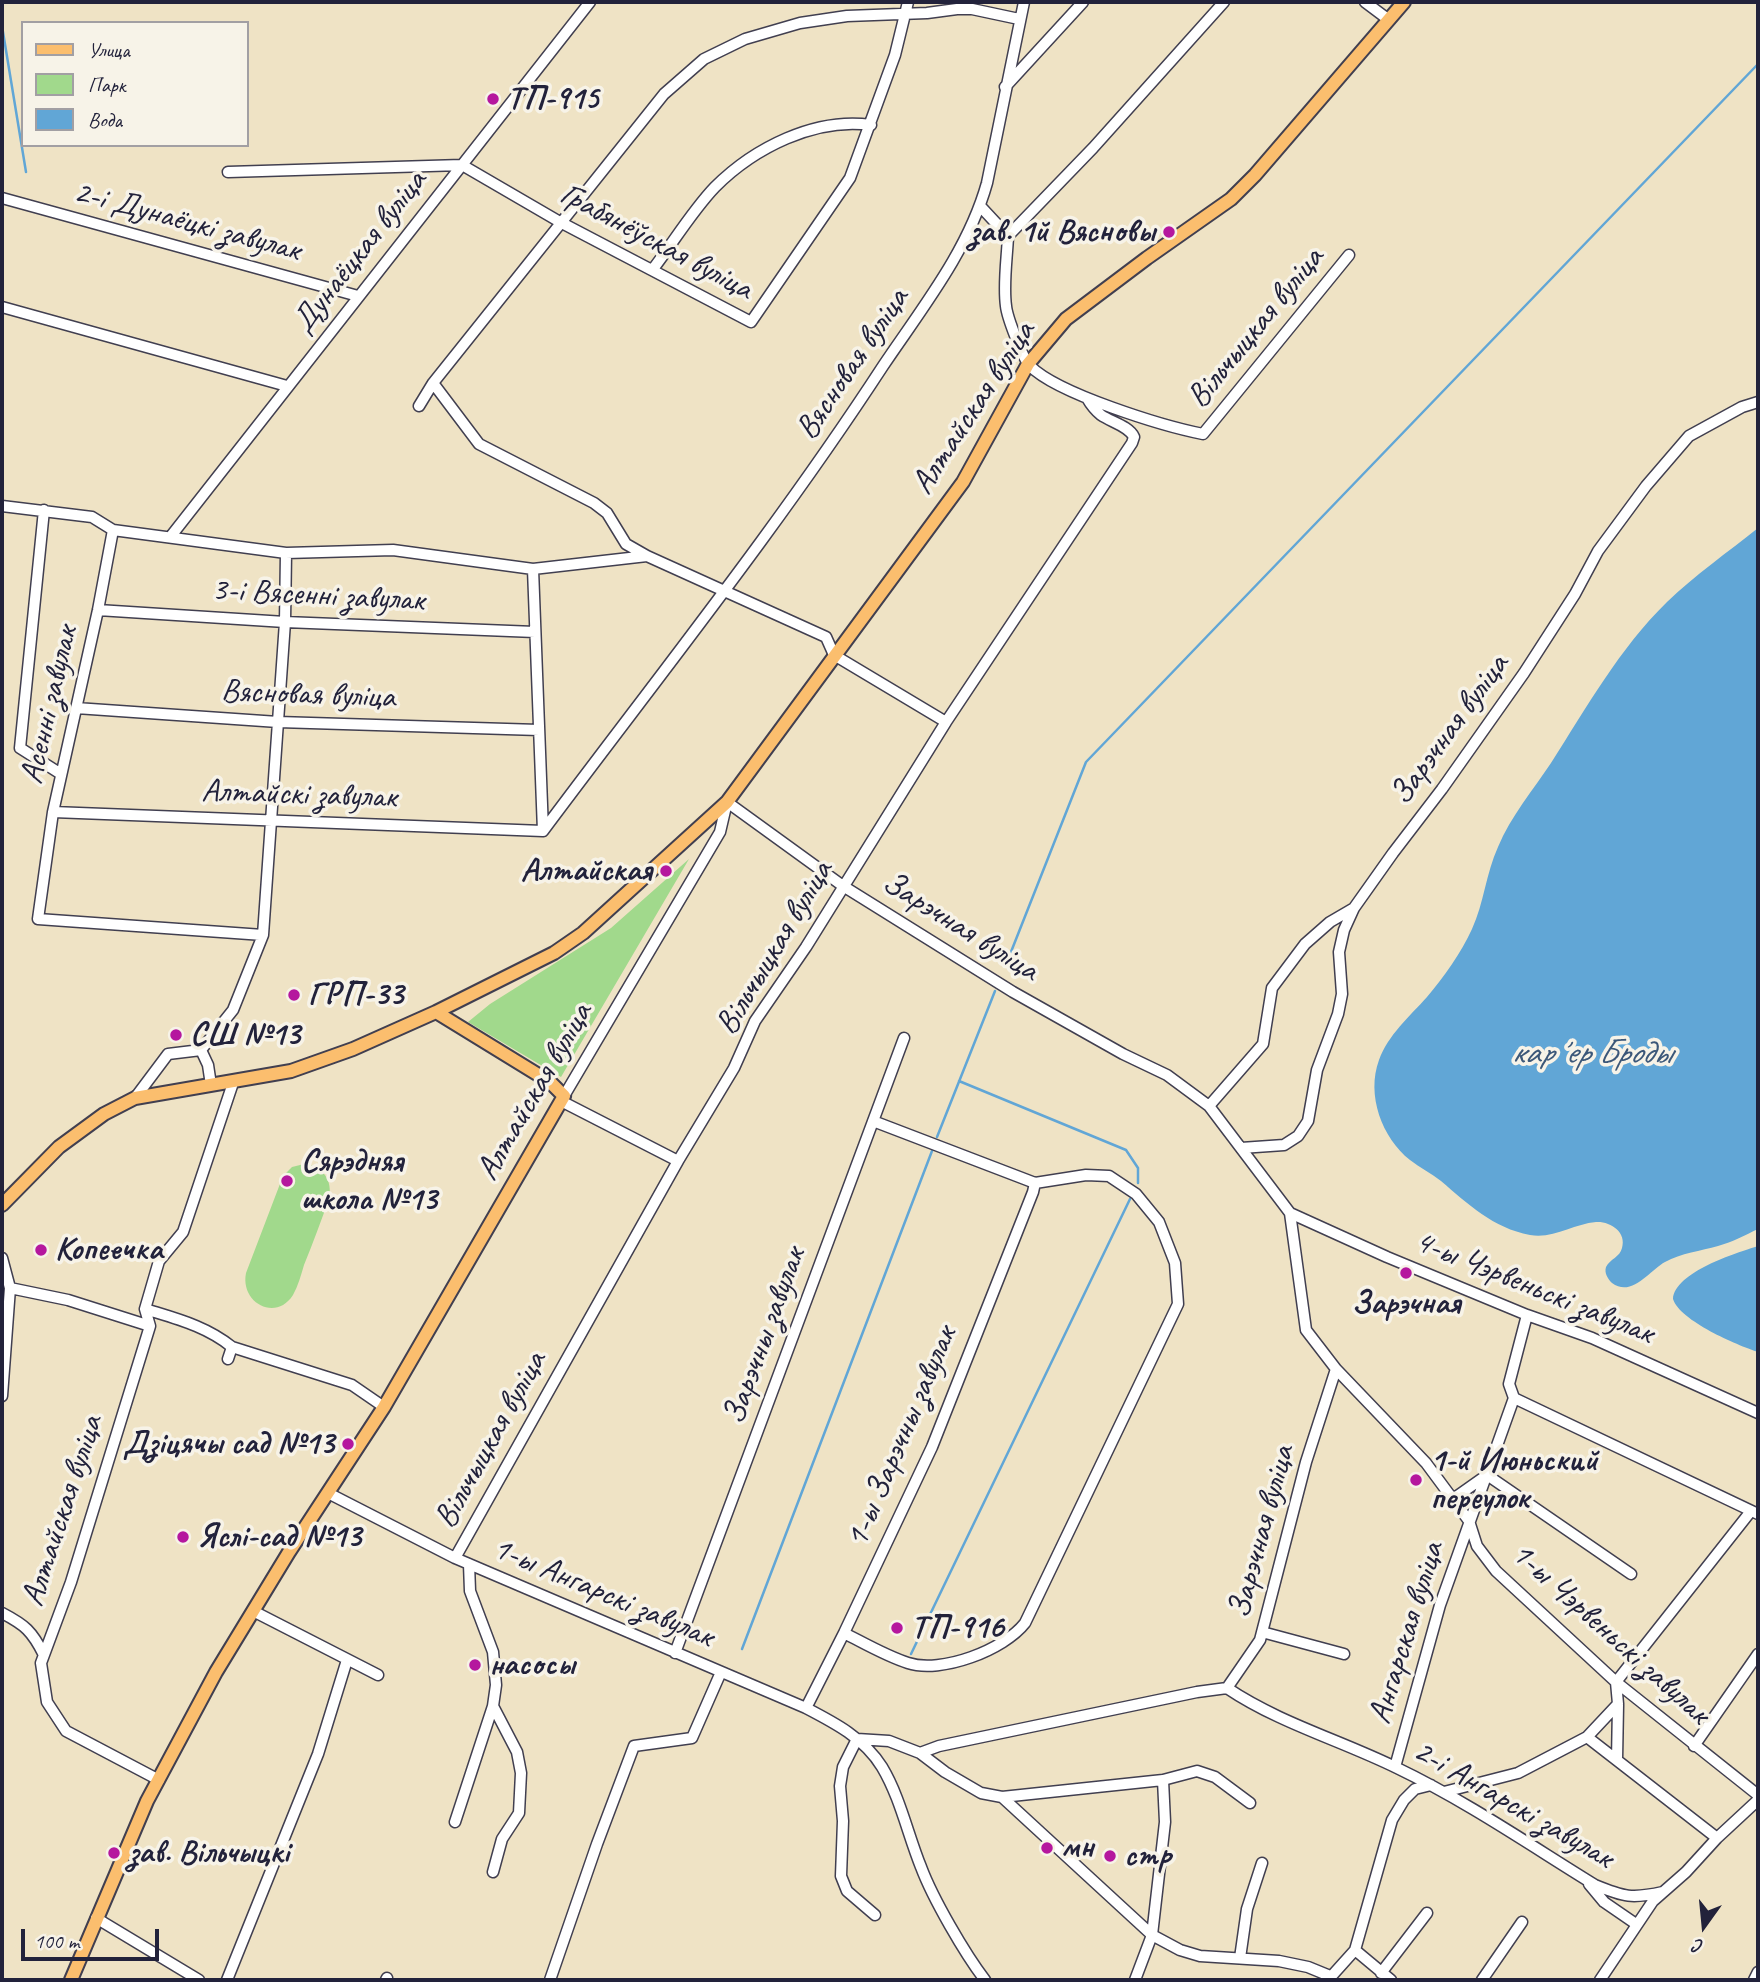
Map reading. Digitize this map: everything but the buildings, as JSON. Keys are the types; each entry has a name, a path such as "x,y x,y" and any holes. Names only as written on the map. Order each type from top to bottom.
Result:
{"main road":[{"name":"Алтайская вуліца","path":"2,1205 59,1147 104,1114 135,1098 291,1071 353,1049 436,1012 554,953 583,933 727,802 962,482 1028,364 1066,320 1231,199 1255,175 1404,2"},
{"path":"436,1012 550,1082 562,1099"},
{"name":"Алтайская вуліца","path":"71,1980 147,1801 216,1672 384,1407 562,1099"}],"street":[{"name":"Дунаёцкая вуліца","path":"171,536 590,2"},
{"name":"Грабянёўская вуліца","path":"462,166 560,222 751,322 850,178 895,55 908,2"},
{"name":"Вясновая вуліца","path":"543,831 836,439 956,257 981,207 1024,2"},
{"path":"1005,87 1083,2"},
{"path":"1087,398 1049,380 1028,364 1006,307 1008,236 1093,148 1224,2"},
{"path":"1365,2 1389,20"},
{"path":"419,406 433,383 664,94 704,59 745,39 800,23 847,16 972,9 1019,19"},
{"path":"653,269 714,188 742,164 776,144 813,128 851,122 871,125"},
{"path":"228,172 462,166"},
{"name":"2-і Дунаёцкі завулак","path":"2,198 358,296"},
{"path":"981,207 1008,236"},
{"name":"Вільчыцкая вуліца","path":"1087,398 1182,430 1203,434 1349,255"},
{"path":"2,307 287,386"},
{"path":"433,383 479,444 594,503 607,513 626,544 826,637 834,655 946,722"},
{"name":"Вільчыцкая вуліца","path":"455,1558 678,1161 734,1068 755,1021 806,947 946,722 1132,443 1132,432 1102,416 1087,398"},
{"name":"Зарэчная вуліца","path":"1209,1106 1263,1044 1272,988 1305,944 1330,922 1354,908 1524,673 1575,594 1598,551 1664,463 1689,436 1742,407 1758,402"},
{"path":"2,506 92,517 113,530 286,553 393,550 533,569 647,556"},
{"path":"44,510 20,748 61,774"},
{"name":"Асенні завулак","path":"113,530 53,812 38,919 263,934"},
{"path":"135,1098 168,1054 201,1050 233,1010 263,934 285,622 286,553"},
{"path":"533,569 543,831"},
{"name":"3-і Вясенні завулак","path":"98,610 285,622 535,632"},
{"name":"Вясновая вуліца","path":"76,708 278,722 539,730"},
{"name":"Зарэчная вуліца","path":"727,802 843,886 1013,992 1122,1054 1167,1075 1209,1106 1290,1213 1306,1330 1336,1369 1306,1462 1260,1640 1227,1688"},
{"name":"Алтайская вуліца","path":"562,1099 720,832 727,802"},
{"name":"Алтайскі завулак","path":"53,812 543,831"},
{"path":"1241,1148 1284,1145 1298,1136 1308,1121 1317,1070 1338,1014 1342,994 1339,952 1344,930 1354,908"},
{"name":"Зарэчны завулак","path":"675,1653 904,1038"},
{"path":"201,1050 208,1065 211,1085"},
{"path":"150,1326 145,1309 159,1261 183,1232 233,1083"},
{"path":"562,1099 678,1161"},
{"path":"844,1633 908,1663 928,1667 995,1648 1018,1632 1025,1623 1178,1304 1175,1263 1159,1222 1136,1194 1109,1176 1086,1175 1035,1182 873,1121"},
{"name":"1-ы Зарэчны завулак","path":"806,1708 932,1447 1035,1182"},
{"name":"4-ы Чэрвеньскі завулак","path":"1290,1213 1527,1315 1592,1338 1758,1413"},
{"path":"2,1258 10,1288 2,1396"},
{"path":"10,1288 68,1300 150,1326"},
{"path":"145,1309 199,1326 232,1347 352,1385 384,1407"},
{"name":"Ангарская вуліца","path":"1395,1767 1418,1678 1469,1521 1514,1398 1509,1384 1527,1315"},
{"name":"Алтайская вуліца","path":"150,1326 71,1582 41,1663 47,1702 66,1731 159,1780"},
{"path":"228,1359 232,1347"},
{"name":"1-ы Чэрвеньскі завулак","path":"1336,1369 1426,1463 1469,1521 1477,1546 1496,1571 1616,1682 1758,1798"},
{"path":"1514,1398 1755,1513 1616,1682 1617,1760"},
{"path":"1453,1499 1487,1475 1631,1574"},
{"name":"1-ы Ангарскі завулак","path":"328,1493 455,1558 806,1708 845,1729 881,1766 922,1871 985,1980"},
{"path":"455,1822 493,1706 496,1685 493,1652 470,1591 469,1564"},
{"path":"253,1611 378,1675"},
{"path":"2,1613 24,1625 34,1636 44,1655"},
{"path":"1262,1632 1344,1654"},
{"path":"1694,1746 1758,1654"},
{"path":"226,1980 318,1754 347,1660"},
{"path":"550,1980 634,1746 692,1738 721,1672"},
{"path":"920,1753 952,1743 1227,1688"},
{"name":"2-і Ангарскі завулак","path":"1227,1688 1252,1705 1431,1785 1588,1881 1621,1895 1639,1898 1663,1892"},
{"path":"1444,1792 1518,1773 1587,1737 1618,1704"},
{"path":"493,1706 517,1752 522,1773 519,1813 502,1839 493,1872"},
{"path":"1587,1737 1717,1838"},
{"path":"857,1739 843,1767 840,1786 843,1821 841,1876 847,1891 875,1915"},
{"name":"1-ы Ангарскі завулак","path":"857,1739 889,1741 920,1753 945,1772 981,1793 1002,1797 1152,1935 1192,1954 1298,1965 1329,1978"},
{"path":"1002,1797 1163,1780 1186,1773 1202,1772 1222,1781 1250,1803"},
{"path":"1136,1980 1152,1935 1165,1822 1163,1780"},
{"path":"1329,1978 1355,1950 1392,1821 1404,1800 1415,1789 1431,1785"},
{"path":"1600,1980 1653,1900 1686,1872 1758,1798"},
{"path":"1240,1958 1247,1909 1262,1863"},
{"path":"1588,1881 1604,1902 1636,1924"},
{"path":"1381,1973 1427,1913"},
{"path":"96,1918 199,1980"},
{"path":"1482,1980 1522,1922"},
{"path":"1355,1950 1391,1980"},
{"path":"1754,1980 1758,1972"}],"green space":[{"path":"689,859 561,1077 468,1022 490,1004 611,928"},
{"path":"311,1165 325,1175 330,1192 329,1199 293,1295 286,1303 269,1308 254,1300 248,1293 246,1273 283,1176 292,1167"}],"water":[{"name":"карʼер Броды","path":"1758,528 1758,1229 1723,1244 1671,1259 1634,1285 1619,1287 1612,1283 1606,1271 1608,1264 1621,1251 1623,1242 1620,1232 1612,1226 1596,1222 1539,1236 1517,1232 1482,1214 1410,1160 1384,1128 1376,1101 1375,1073 1388,1042 1440,981 1463,947 1476,919 1503,836 1619,659 1667,602"},
{"path":"1758,1246 1758,1352 1697,1324 1686,1316 1673,1299 1676,1289 1695,1272"}],"waterway":[{"path":"2,26 21,142"},
{"path":"1007,962 1086,762 1758,64"},
{"path":"22,147 26,172"},
{"path":"937,1137 995,991"},
{"path":"959,1081 1126,1150 1138,1168 1138,1183"},
{"path":"742,1649 932,1151"},
{"path":"911,1654 1130,1199"}],"place":[{"name":"ТП-915","path":"493,99"},
{"name":"зав. 1й Вясновы","path":"1169,232"},
{"name":"Алтайская","path":"666,871"},
{"name":"ГРП-33","path":"294,995"},
{"name":"СШ №13","path":"176,1035"},
{"name":"Сярэдняя школа №13","path":"287,1181"},
{"name":"Копеечка","path":"41,1250"},
{"name":"Зарэчная","path":"1406,1273"},
{"name":"Дзіцячы сад №13","path":"348,1444"},
{"name":"1-й Июньский переулок","path":"1416,1480"},
{"name":"Яслі-сад №13","path":"183,1537"},
{"name":"ТП-916","path":"897,1628"},
{"name":"насосы","path":"475,1665"},
{"name":"мн","path":"1047,1848"},
{"name":"зав. Вільчыцкі","path":"114,1853"},
{"name":"стр","path":"1110,1856"}]}
